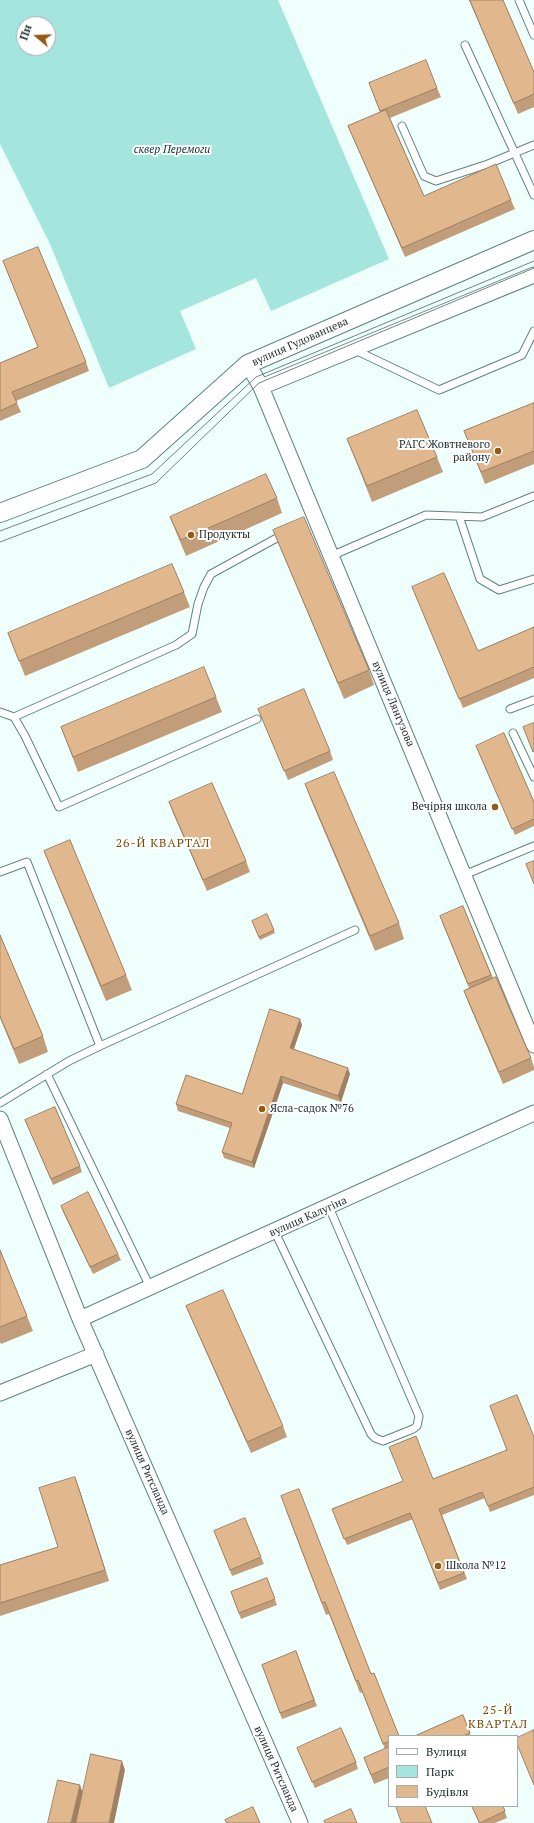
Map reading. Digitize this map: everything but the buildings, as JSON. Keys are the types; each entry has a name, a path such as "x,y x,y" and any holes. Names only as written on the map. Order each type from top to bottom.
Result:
{"street":[{"name":"вулиця Гудованцева","path":"0,513 142,459 248,364 534,240"},
{"path":"261,387 534,275"},
{"name":"вулиця Лянгузова","path":"248,364 261,387 311,519 331,556 534,1045"},
{"name":"вулиця Калугіна","path":"80,1319 275,1232 534,1113"},
{"name":"вулиця Ритсланда","path":"0,1119 80,1319 300,1823"},
{"path":"0,1393 96,1354"}],"lane":[{"path":"519,0 534,34"},
{"path":"465,45 534,195"},
{"path":"402,126 424,176 436,181 534,145"},
{"path":"353,349 439,390 522,355 534,331"},
{"path":"331,556 426,515 482,517 534,496"},
{"path":"460,516 480,578 499,590 534,579"},
{"path":"14,717 176,645 192,634 198,604 204,587 211,574 294,528"},
{"path":"510,709 534,700"},
{"path":"0,712 14,717 25,736 59,807 257,719"},
{"path":"513,733 533,773"},
{"path":"464,875 534,846"},
{"path":"0,872 27,862 100,1046"},
{"path":"0,1103 47,1074 100,1046 354,930"},
{"path":"47,1074 150,1287"},
{"path":"275,1232 371,1434 375,1438 383,1441 413,1429 417,1426 419,1416 329,1207"}],"green space":[{"name":"сквер Перемоги","path":"0,0 278,0 389,259 271,311 256,278 180,311 196,349 109,388 50,244 0,144"}],"tram line":[{"path":"0,531 152,474 256,377 534,261"},
{"path":"0,542 156,483 259,383 534,268"}],"place":[{"name":"РАГС Жовтневого району","path":"498,451"},
{"name":"Продукты","path":"191,535"},
{"name":"Вечірня школа","path":"495,807"},
{"name":"Ясла-садок №76","path":"262,1109"},
{"name":"Школа №12","path":"438,1566"}],"district":[{"name":"26-Й КВАРТАЛ","path":"163,844"},
{"name":"25-Й КВАРТАЛ","path":"498,1718"}]}
